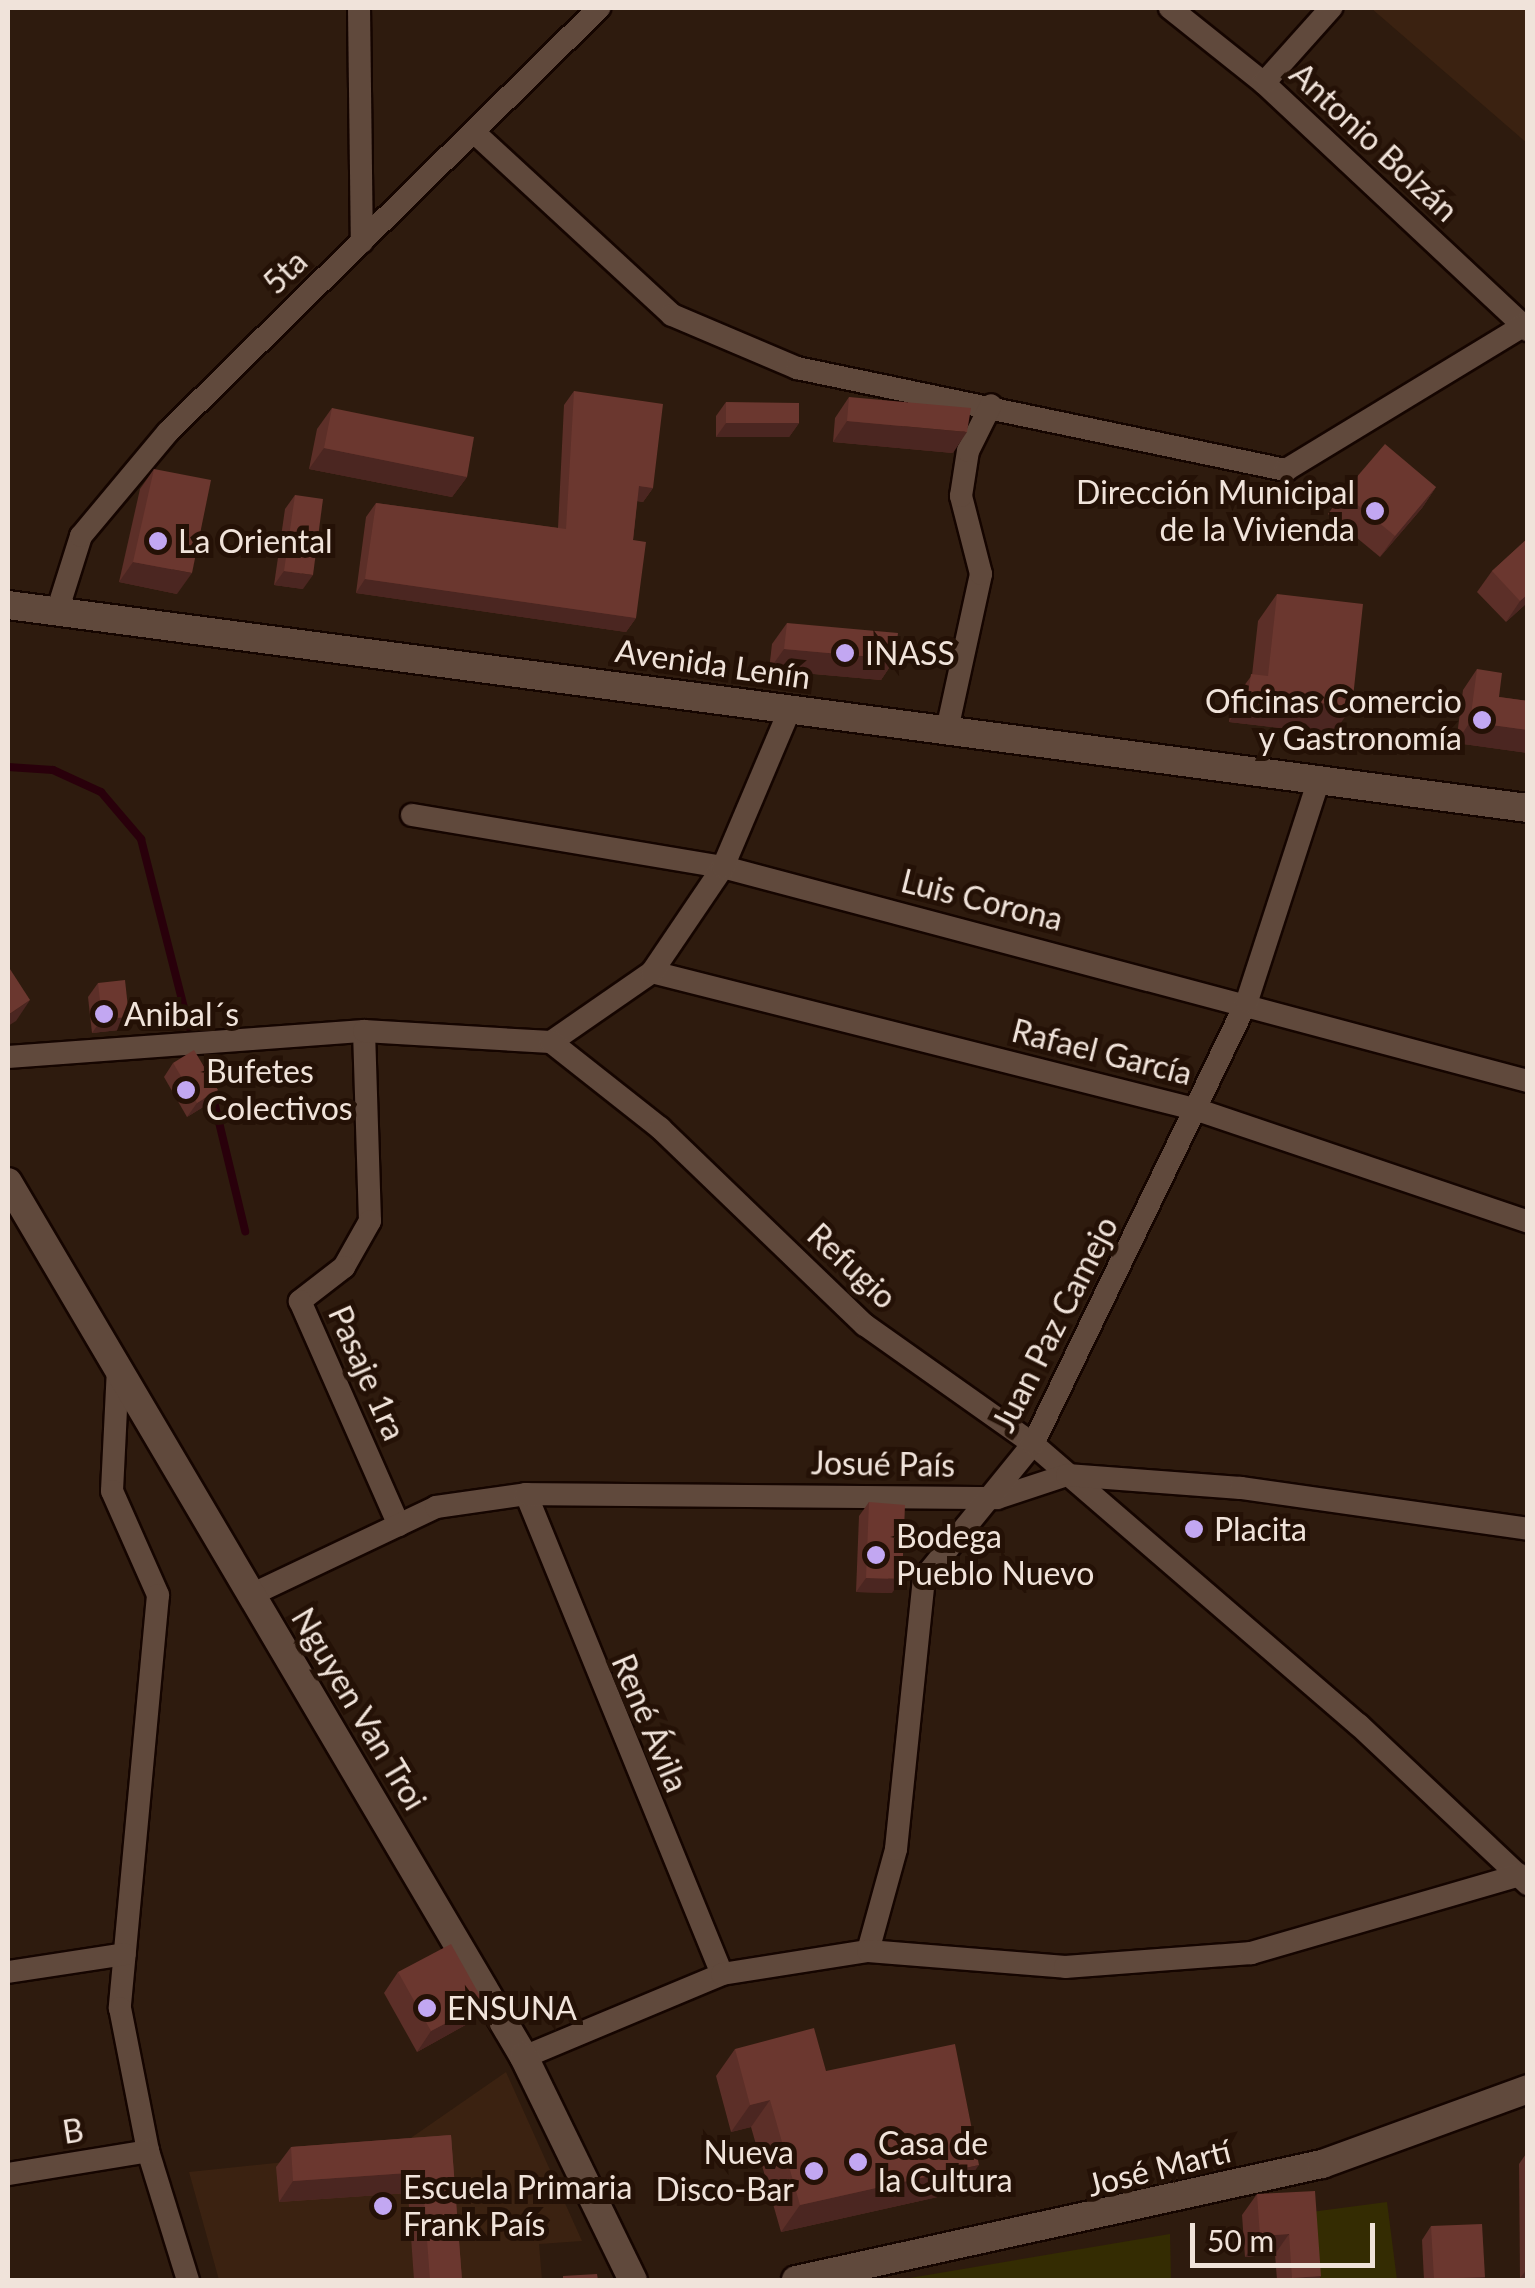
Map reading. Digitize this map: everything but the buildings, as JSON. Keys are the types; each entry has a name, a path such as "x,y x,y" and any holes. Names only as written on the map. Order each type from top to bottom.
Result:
{"street":[{"path":"360,8 362,242"},
{"name":"5ta","path":"58,612 81,536 168,432 476,135 599,8"},
{"name":"Antonio Bolzán","path":"1170,8 1264,83 1526,328"},
{"path":"1264,83 1332,8"},
{"path":"476,135 672,315 798,368 1286,470 1526,328"},
{"path":"947,730 981,574 961,496 968,451 991,406"},
{"name":"Avenida Lenín","path":"8,605 1528,808"},
{"path":"8,1057 364,1032 551,1042 652,972 722,867 790,709"},
{"name":"Juan Paz Camejo","path":"868,1951 896,1849 924,1578 997,1498 1033,1444 1198,1110 1247,1000 1319,780"},
{"name":"Luis Corona","path":"412,815 722,867 1247,1000 1528,1081"},
{"name":"Rafael García","path":"652,972 1198,1110 1528,1222"},
{"name":"Pasaje 1ra","path":"364,1032 370,1221 344,1266 300,1301 399,1525"},
{"name":"Refugio","path":"551,1042 660,1128 865,1325 1033,1444 1524,1879"},
{"name":"Nguyen Van Troi","path":"8,1182 524,2057 634,2280"},
{"path":"118,1368 112,1491 158,1595 120,2008 148,2152 188,2280"},
{"name":"Josué País","path":"251,1595 436,1507 526,1494 997,1498 1067,1475 1241,1488 1528,1529"},
{"name":"René Ávila","path":"526,1494 722,1974"},
{"path":"524,2057 722,1974 868,1951 1065,1966 1251,1953 1524,1879"},
{"path":"12,1964 125,1954"},
{"name":"José Martí","path":"796,2280 1322,2164 1523,2096"},
{"name":"B","path":"8,2174 148,2152"}],"shaded area":[{"path":"1371,8 1527,8 1527,143"},
{"name":"Escuela Primaria Frank País","path":"506,2072 582,2241 539,2244 542,2280 219,2280 189,2172 392,2151"},
{"path":"1387,2202 1397,2280 1319,2280 1311,2212"},
{"path":"1170,2234 1171,2280 898,2280"}],"waterway":[{"path":"8,767 53,770 101,792 141,839 189,1027"},
{"path":"206,1068 245,1231"}],"place":[{"name":"Dirección Municipal de la Vivienda","path":"1375,511"},
{"name":"La Oriental","path":"158,541"},
{"name":"INASS","path":"845,653"},
{"name":"Oficinas Comercio y Gastronomía","path":"1482,720"},
{"name":"Anibal´s","path":"104,1014"},
{"name":"Bufetes Colectivos","path":"186,1090"},
{"name":"Placita","path":"1194,1529"},
{"name":"Bodega Pueblo Nuevo","path":"876,1555"},
{"name":"ENSUNA","path":"427,2008"},
{"name":"Casa de la Cultura","path":"858,2162"},
{"name":"Nueva Disco-Bar","path":"814,2171"},
{"name":"Escuela Primaria Frank País","path":"383,2206"}]}
